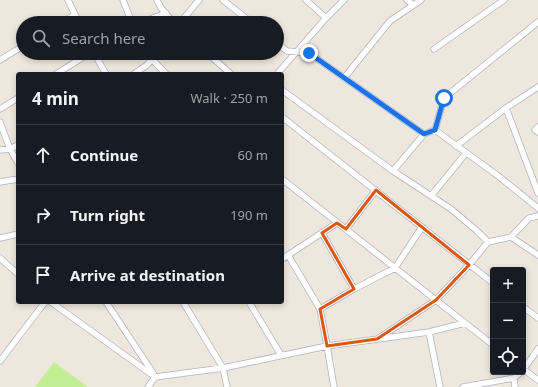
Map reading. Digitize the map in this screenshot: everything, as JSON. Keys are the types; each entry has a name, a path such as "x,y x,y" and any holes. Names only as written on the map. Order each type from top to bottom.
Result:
{"street":[{"path":"68,0 75,15"},
{"path":"123,0 129,16"},
{"path":"157,0 161,8 168,16"},
{"path":"186,16 199,0"},
{"path":"223,0 243,16"},
{"path":"306,0 326,18"},
{"path":"279,72 326,18 344,0"},
{"path":"407,0 413,5"},
{"path":"344,78 390,21 421,0"},
{"path":"434,49 504,0"},
{"path":"158,16 166,13"},
{"path":"435,130 444,98 538,22"},
{"path":"284,48 288,51 309,53 424,134"},
{"path":"0,60 16,50"},
{"path":"59,72 79,60"},
{"path":"98,60 105,72"},
{"path":"137,72 151,60"},
{"path":"153,60 164,72"},
{"path":"215,60 229,72"},
{"path":"456,146 506,108 537,88"},
{"path":"284,91 393,171 451,209 488,242"},
{"path":"0,109 16,99"},
{"path":"506,108 538,192"},
{"path":"284,119 490,281"},
{"path":"0,122 10,149 16,160"},
{"path":"538,127 536,130 538,132"},
{"path":"393,171 424,134 435,130"},
{"path":"435,130 497,175 538,208"},
{"path":"0,150 10,149 16,146"},
{"path":"431,196 466,153"},
{"path":"0,182 16,179"},
{"path":"284,181 490,343"},
{"path":"346,229 376,190"},
{"path":"377,340 436,300 469,265 488,242 511,237 529,218 538,216"},
{"path":"284,258 337,223"},
{"path":"320,309 354,289 395,268 422,227"},
{"path":"322,233 354,289"},
{"path":"0,238 16,234"},
{"path":"511,237 538,255"},
{"path":"288,255 320,309 334,387"},
{"path":"0,258 16,272"},
{"path":"0,361 43,304"},
{"path":"54,304 155,377 223,368 327,346 429,332 465,323"},
{"path":"107,304 155,377"},
{"path":"184,304 223,368 227,387"},
{"path":"250,304 281,355"},
{"path":"526,309 538,318"},
{"path":"429,332 440,387"},
{"path":"526,366 538,349"},
{"path":"526,372 538,380"},
{"path":"463,387 514,378 517,375"},
{"path":"148,387 155,377"},
{"path":"514,378 515,387"}],"highlighted area":[{"path":"376,190 469,265 436,300 377,339 327,346 320,309 354,289 322,233 337,223 346,229"}],"green space":[{"path":"54,362 88,387 35,387"}],"route":[{"path":"309,53 424,134 435,130 444,98"}]}
